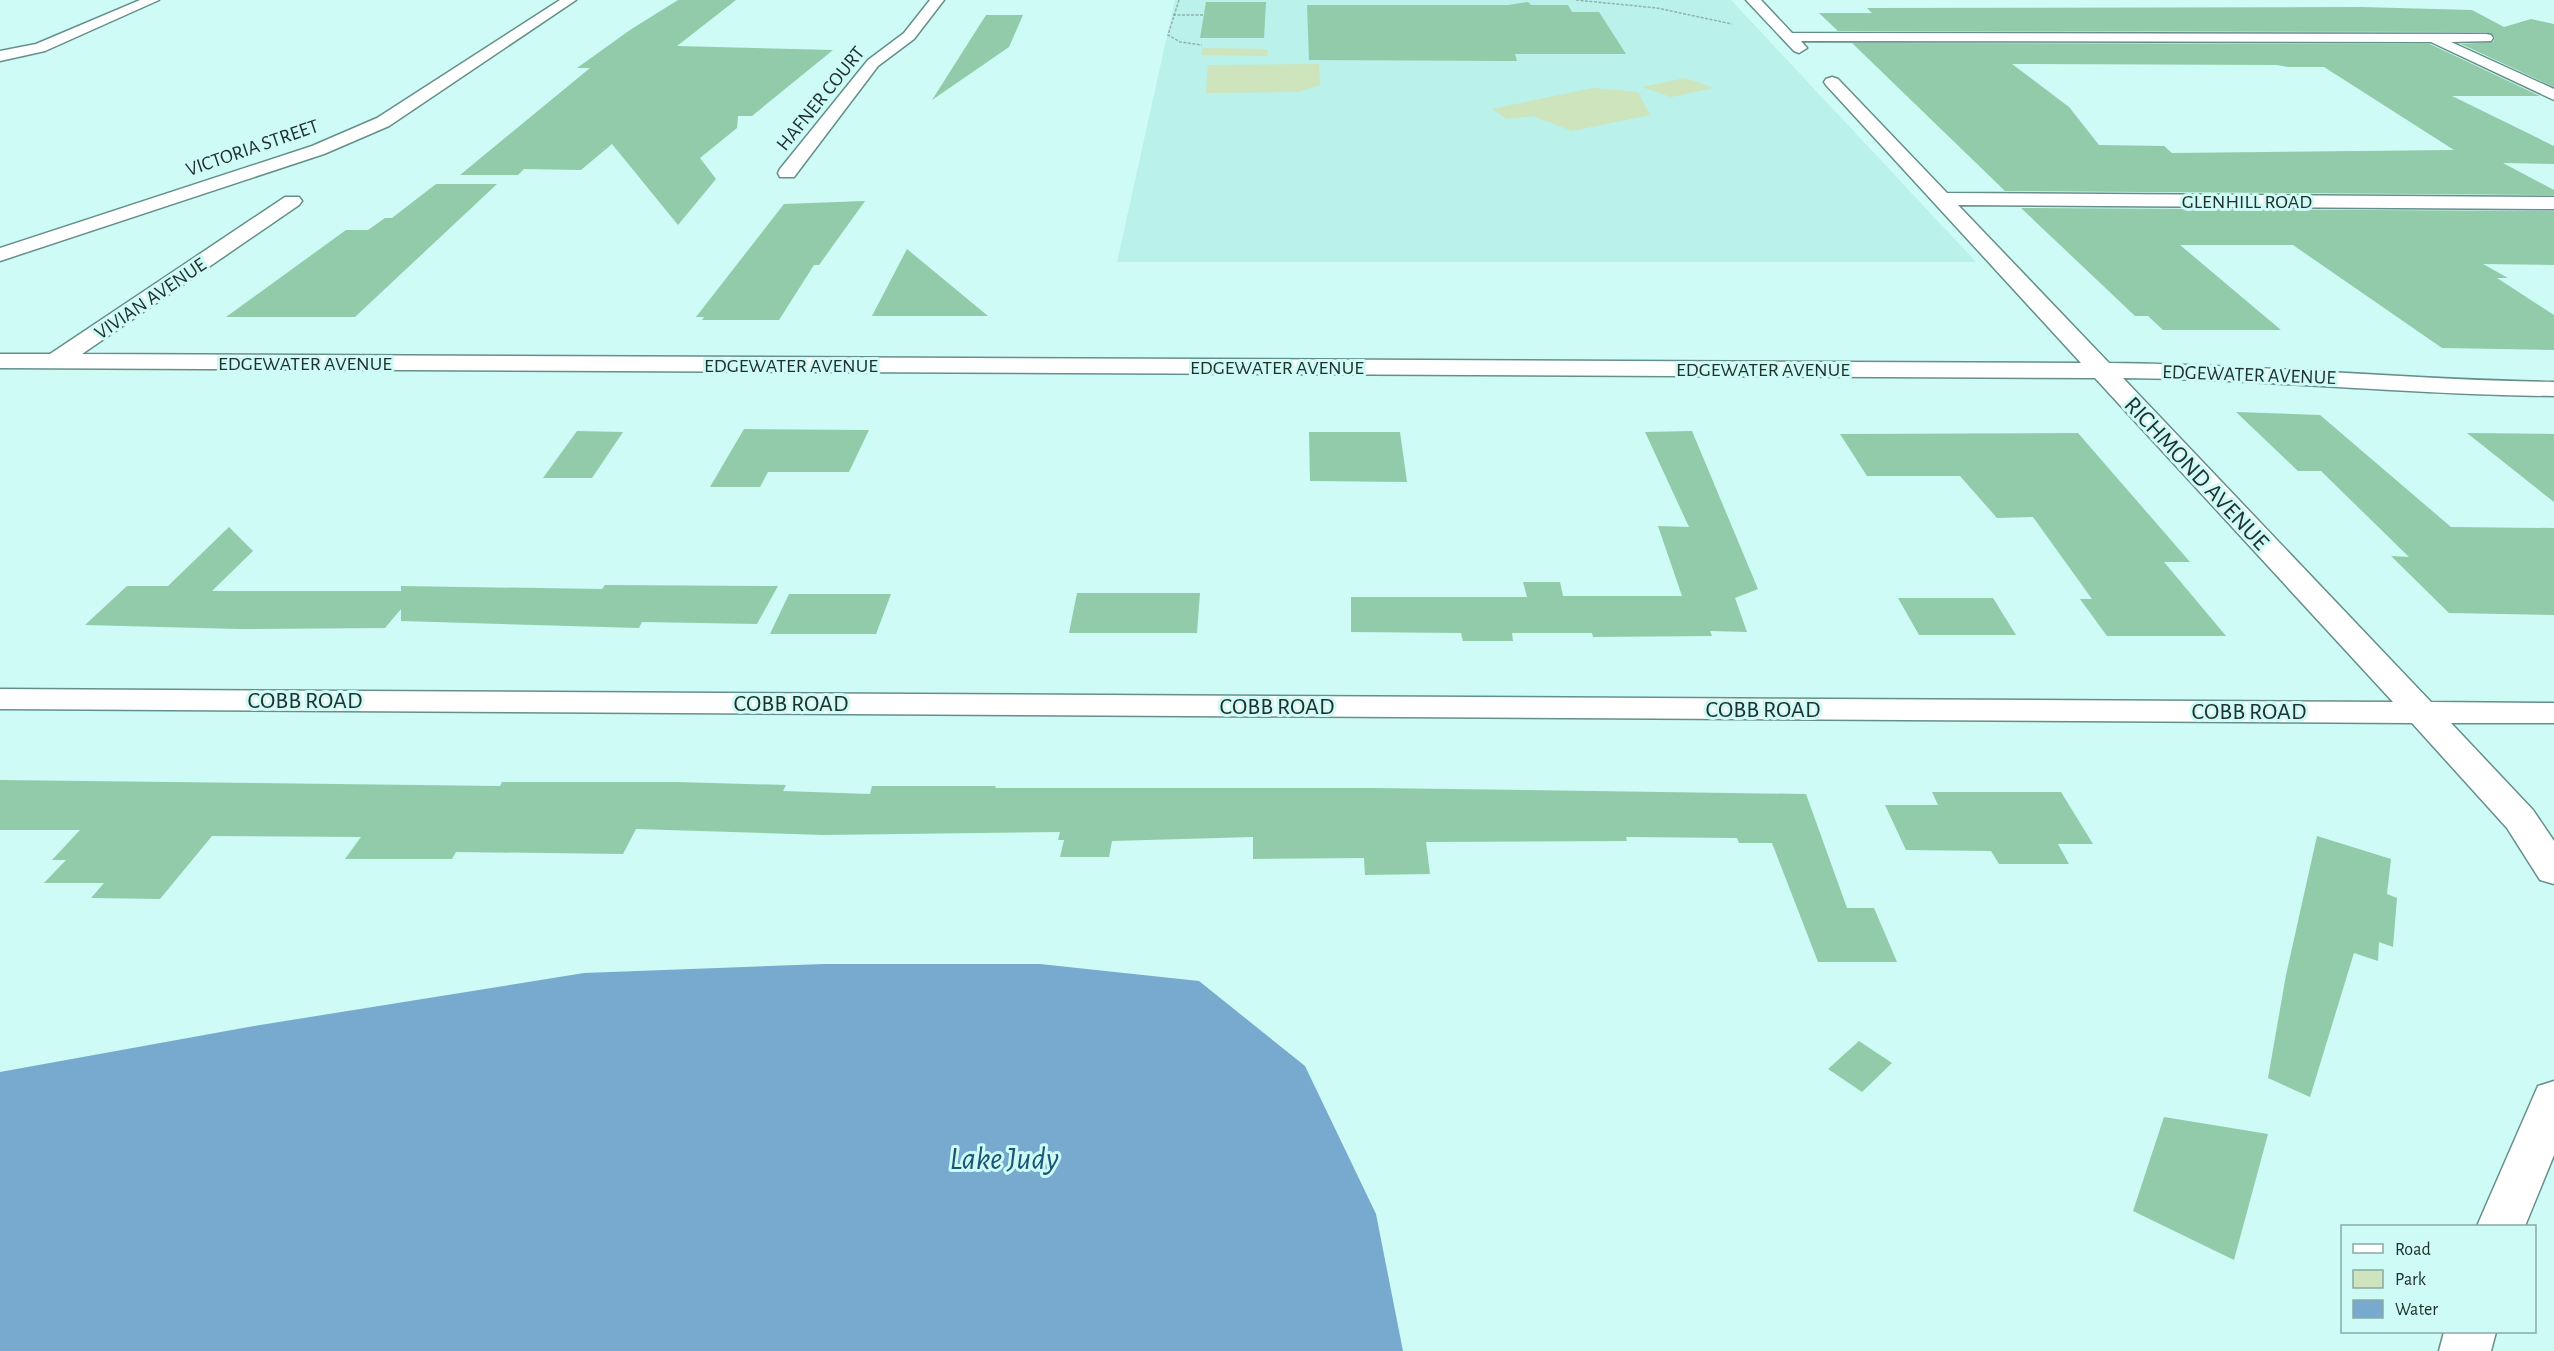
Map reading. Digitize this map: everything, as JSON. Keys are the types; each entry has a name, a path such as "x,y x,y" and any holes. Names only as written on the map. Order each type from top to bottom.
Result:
{"street":[{"path":"0,56 40,48 152,0"},
{"name":"VICTORIA STREET","path":"0,255 318,150 383,122 569,0"},
{"name":"HAFNER COURT","path":"787,173 873,63 909,36 936,0"},
{"path":"1754,0 1799,48"},
{"path":"1786,35 2486,38"},
{"path":"2430,38 2554,95"},
{"name":"RICHMOND AVENUE","path":"1832,82 2520,819 2554,871"},
{"name":"GLENHILL ROAD","path":"1940,199 2554,202"},
{"name":"VIVIAN AVENUE","path":"0,380 8,375 56,362 292,201"},
{"name":"EDGEWATER AVENUE","path":"0,361 2100,370 2263,372 2461,387 2554,389"},
{"name":"COBB ROAD","path":"0,699 2554,713"},
{"path":"2502,1225 2554,1099"},
{"path":"2465,1351 2470,1333"}],"path":[{"path":"1179,0 1168,35 1180,42 1202,45"},
{"path":"1576,0 1657,8 1786,35"},
{"path":"1173,15 1204,15"}],"shaded area":[{"path":"1175,0 1731,0 1976,262 1117,262"}],"green space":[{"path":"1203,48 1268,49 1267,56 1201,55"},
{"path":"1319,64 1320,85 1298,92 1206,93 1208,65"},
{"path":"1685,78 1714,88 1671,97 1642,87"},
{"path":"1593,88 1638,92 1650,115 1572,131 1533,116 1507,119 1492,109"}],"water":[{"name":"Lake Judy","path":"824,964 1040,964 1199,981 1305,1066 1376,1214 1403,1351 0,1351 0,1072 254,1026 584,973"}],"building":[{"path":"678,0 736,0 677,46 833,50 752,116 738,116 737,128 700,158 716,179 678,225 612,144 581,170 524,169 518,175 460,175 590,68 577,68 630,30"},
{"path":"1206,2 1266,2 1264,38 1200,38"},
{"path":"1528,2 1531,5 1568,5 1572,12 1599,12 1626,54 1515,54 1517,61 1309,60 1307,5 1508,5"},
{"path":"2361,7 2472,10 2504,27 2531,19 2554,24 2554,87 2461,44 2493,42 2495,37 2486,32 1838,31 1819,13 1872,13 1867,8"},
{"path":"986,15 1023,15 1009,47 932,100"},
{"path":"1852,43 2430,44 2540,96 2452,96 2554,146 2554,164 2503,163 2554,190 2554,195 2005,191","holes":["2012,64 2324,67 2454,150 2172,153 2164,146 2099,145 2069,107"]},
{"path":"436,184 497,184 355,317 226,317 346,230 368,230 385,218 392,218"},
{"path":"865,201 819,265 814,265 779,320 702,320 704,317 696,317 784,204"},
{"path":"2021,208 2554,211 2554,265 2483,264 2508,278 2497,278 2554,315 2554,350 2442,348 2293,245 2180,245 2281,330 2163,330 2148,316 2135,316"},
{"path":"907,249 988,316 872,316"},
{"path":"2236,412 2320,415 2451,527 2554,528 2554,615 2449,613 2391,556 2409,557 2321,471 2298,471"},
{"path":"744,429 869,430 849,472 768,472 760,487 710,487"},
{"path":"577,431 623,432 592,478 543,478"},
{"path":"1692,431 1758,589 1735,598 1747,632 1710,631 1712,636 1593,637 1592,633 1512,633 1513,641 1463,641 1461,633 1351,632 1351,597 1527,597 1523,582 1560,582 1563,596 1682,596 1658,526 1689,527 1645,432"},
{"path":"1309,432 1400,432 1407,482 1310,481"},
{"path":"2078,433 2190,562 2164,562 2226,636 2107,636 2080,599 2092,599 2033,517 1997,518 1960,476 1867,476 1840,434"},
{"path":"2467,433 2554,434 2554,502"},
{"path":"229,527 253,551 212,591 401,591 401,586 602,589 605,585 778,586 757,624 642,622 639,628 401,621 401,609 385,628 238,629 85,625 127,586 168,586"},
{"path":"1077,593 1200,593 1197,633 1069,633"},
{"path":"789,594 891,594 876,634 770,634"},
{"path":"1898,598 1993,598 2016,635 1919,635"},
{"path":"0,780 500,786 502,782 676,782 786,785 783,791 870,794 872,786 996,786 995,788 1375,788 1806,794 1847,908 1874,908 1897,962 1818,962 1772,843 1739,843 1737,838 1626,837 1627,841 1426,842 1430,874 1365,875 1364,858 1253,859 1253,837 1112,841 1109,857 1060,857 1064,840 1058,840 1060,832 823,835 636,829 623,854 456,852 452,859 345,859 361,837 212,836 160,899 91,898 104,883 44,883 66,860 52,860 80,830 0,830"},
{"path":"1932,792 2061,792 2093,844 2058,844 2069,864 1999,864 1991,851 1906,850 1885,805 1938,805"},
{"path":"2317,836 2391,859 2387,894 2397,898 2393,947 2379,942 2378,961 2354,953 2310,1097 2268,1078 2286,975"},
{"path":"1859,1041 1892,1063 1862,1092 1828,1069"},
{"path":"2164,1117 2268,1134 2234,1260 2133,1211"}]}
